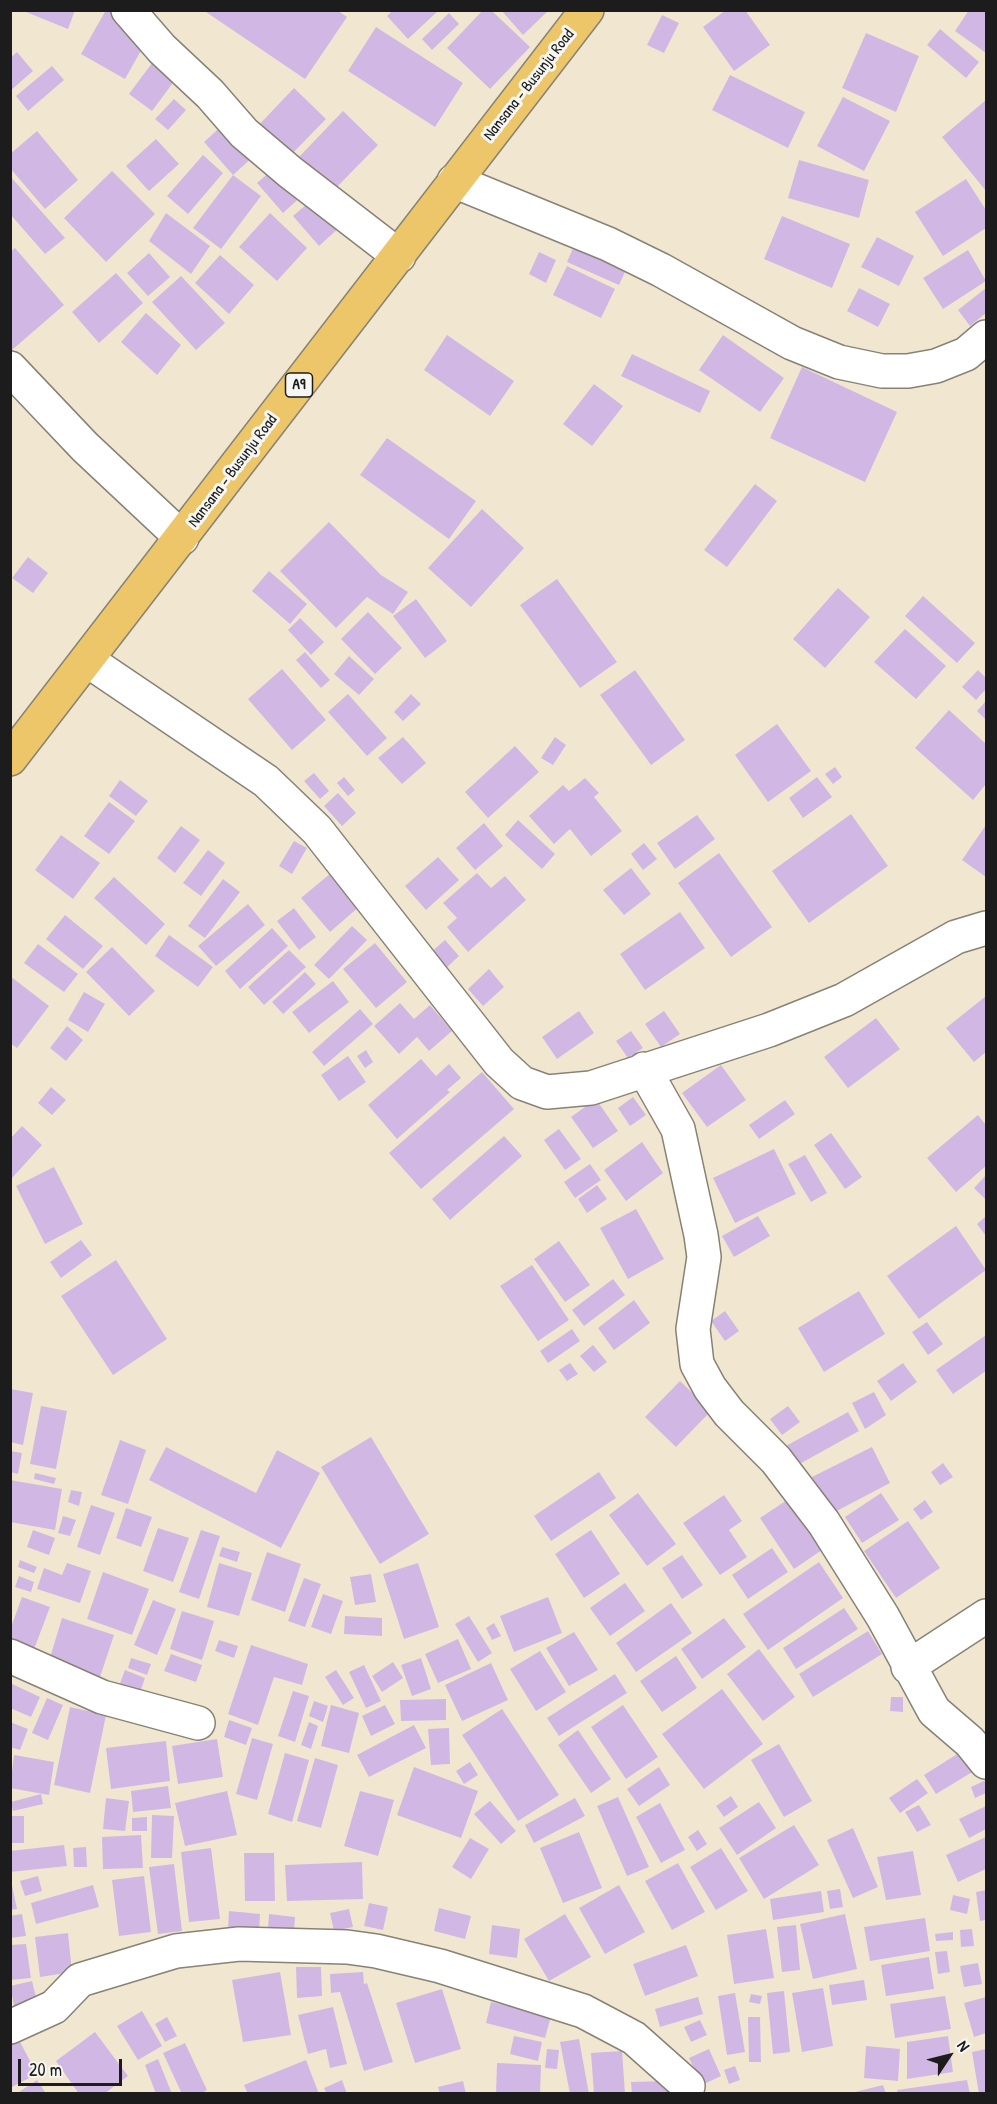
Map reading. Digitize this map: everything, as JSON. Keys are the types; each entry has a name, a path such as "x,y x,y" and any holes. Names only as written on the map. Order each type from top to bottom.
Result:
{"main road":[{"name":"Nansana - Busunju Road","path":"10,759 587,10"}],"street":[{"path":"128,10 162,50 210,94 244,133 290,172 399,256"},
{"path":"454,181 608,244 661,270 792,343 839,362 882,371 908,372 936,366 966,354 987,337"},
{"path":"10,368 85,447 182,538"},
{"path":"87,660 266,781 316,830 499,1062 522,1083 547,1092 591,1088 769,1030 844,1000 956,937 987,928"},
{"path":"644,1069 678,1129 701,1235 703,1266 693,1329 698,1364 710,1388 729,1413 776,1460 824,1523 883,1617 908,1667 934,1711 970,1742 987,1762"},
{"path":"908,1667 987,1616"},
{"path":"10,1656 102,1697 198,1723"},
{"path":"10,2027 54,2007 80,1980 176,1951 239,1944 346,1947 376,1951 440,1966 583,2011 634,2038 688,2086"}],"building":[{"path":"21,10 75,10 68,29"},
{"path":"106,10 114,10 152,31 125,79 81,54"},
{"path":"203,10 337,10 347,17 305,79"},
{"path":"393,10 439,10 408,39 387,16"},
{"path":"483,10 491,10 530,47 490,89 447,48"},
{"path":"501,10 549,10 523,35"},
{"path":"726,10 745,10 770,45 734,71 703,27"},
{"path":"969,10 986,10 986,53 955,31"},
{"path":"449,13 459,24 432,50 422,39"},
{"path":"662,15 679,23 664,53 647,45"},
{"path":"376,27 463,83 435,127 348,71"},
{"path":"940,29 979,62 966,78 927,45"},
{"path":"866,33 919,56 896,112 842,88"},
{"path":"17,52 33,71 10,91 10,58"},
{"path":"155,59 178,76 152,111 129,94"},
{"path":"52,66 64,80 28,111 16,96"},
{"path":"730,75 805,112 788,148 712,110"},
{"path":"294,88 326,119 287,159 255,129"},
{"path":"843,97 890,121 864,171 817,146"},
{"path":"174,99 186,110 168,130 155,119"},
{"path":"986,100 986,191 942,137"},
{"path":"343,111 378,145 333,191 299,157"},
{"path":"226,122 255,155 233,175 204,142"},
{"path":"37,131 78,180 45,209 10,168 10,154"},
{"path":"156,139 179,164 149,191 126,166"},
{"path":"203,155 223,173 188,214 167,196"},
{"path":"799,160 869,180 859,218 788,198"},
{"path":"279,164 305,193 283,213 257,183"},
{"path":"112,171 155,214 106,262 64,218"},
{"path":"233,175 261,196 221,249 193,228"},
{"path":"10,176 65,238 45,254 10,214"},
{"path":"966,179 986,210 986,228 943,256 915,212"},
{"path":"314,198 340,227 319,246 293,216"},
{"path":"166,213 210,246 191,274 149,241"},
{"path":"270,213 307,248 277,281 239,247"},
{"path":"782,216 850,244 832,288 764,259"},
{"path":"877,237 914,256 899,286 861,267"},
{"path":"577,239 629,263 619,285 567,262"},
{"path":"15,248 64,305 12,350 10,252"},
{"path":"968,250 986,281 943,309 923,278"},
{"path":"539,252 556,260 546,283 529,274"},
{"path":"149,253 170,277 148,296 127,273"},
{"path":"220,255 254,285 229,314 195,283"},
{"path":"567,266 615,289 601,318 553,295"},
{"path":"116,273 143,303 99,343 72,312"},
{"path":"181,276 225,323 196,350 152,302"},
{"path":"859,288 890,304 878,327 847,311"},
{"path":"986,288 986,313 970,326 958,310"},
{"path":"146,313 181,345 157,375 121,342"},
{"path":"447,335 514,381 490,416 424,370"},
{"path":"723,335 784,378 760,412 699,370"},
{"path":"632,354 710,391 700,413 621,376"},
{"path":"802,367 897,412 865,482 770,438"},
{"path":"594,384 623,406 592,446 563,424"},
{"path":"387,438 476,501 449,539 360,475"},
{"path":"755,484 777,501 727,567 704,550"},
{"path":"482,509 524,548 471,607 428,568"},
{"path":"329,522 381,575 408,592 393,614 367,597 336,628 280,571"},
{"path":"28,557 48,573 33,593 12,578"},
{"path":"269,571 307,604 290,624 252,591"},
{"path":"557,579 617,662 580,688 520,605"},
{"path":"838,588 870,617 825,668 793,639"},
{"path":"923,596 975,643 957,663 905,616"},
{"path":"416,599 447,641 425,658 393,616"},
{"path":"368,612 402,648 375,674 341,639"},
{"path":"300,618 324,642 311,655 288,630"},
{"path":"905,629 946,666 916,699 874,662"},
{"path":"305,652 330,680 321,688 296,660"},
{"path":"349,656 374,679 359,695 334,674"},
{"path":"282,669 326,720 292,750 248,699"},
{"path":"635,670 685,740 651,765 600,695"},
{"path":"978,670 986,678 986,689 976,700 962,687"},
{"path":"348,694 387,738 367,756 328,712"},
{"path":"411,694 421,704 403,721 394,712"},
{"path":"986,701 986,720 977,711"},
{"path":"949,710 986,744 986,784 973,800 915,748"},
{"path":"777,724 811,771 768,802 735,755"},
{"path":"403,737 426,763 402,784 378,758"},
{"path":"555,737 566,745 553,765 541,758"},
{"path":"515,746 539,772 488,818 465,792"},
{"path":"835,767 842,777 833,784 825,774"},
{"path":"314,773 329,791 320,799 304,781"},
{"path":"344,777 355,790 348,796 337,783"},
{"path":"817,777 832,797 803,818 789,798"},
{"path":"585,778 599,793 594,797 622,831 591,856 570,829 554,844 529,816 563,785 569,791"},
{"path":"120,780 148,801 136,816 109,796"},
{"path":"338,793 356,813 342,826 324,806"},
{"path":"109,802 135,821 109,854 84,836"},
{"path":"851,814 888,866 809,923 772,871"},
{"path":"697,815 715,839 675,869 657,843"},
{"path":"518,820 555,854 542,869 505,835"},
{"path":"484,823 503,846 475,870 456,848"},
{"path":"986,825 986,877 962,860"},
{"path":"181,826 200,840 175,873 157,858"},
{"path":"61,835 100,863 73,899 35,870"},
{"path":"294,841 307,848 292,874 279,866"},
{"path":"644,843 657,859 643,870 631,854"},
{"path":"208,850 225,863 201,896 183,883"},
{"path":"719,853 772,927 731,957 678,883"},
{"path":"438,857 459,880 426,910 405,886"},
{"path":"631,868 651,894 624,915 603,890"},
{"path":"331,873 360,906 330,932 301,898"},
{"path":"477,873 491,888 505,876 526,900 468,952 447,927 457,918 443,903"},
{"path":"114,877 165,924 146,945 94,898"},
{"path":"223,879 240,892 205,938 188,926"},
{"path":"248,904 265,925 216,966 198,946"},
{"path":"294,908 316,937 299,950 277,921"},
{"path":"680,912 705,948 645,990 620,954"},
{"path":"65,915 103,946 83,969 46,939"},
{"path":"352,926 367,940 329,979 314,965"},
{"path":"272,928 288,946 240,989 225,971"},
{"path":"169,935 213,967 198,987 155,956"},
{"path":"445,940 459,956 443,971 429,954"},
{"path":"375,943 407,982 376,1008 343,969"},
{"path":"38,944 78,974 64,992 24,963"},
{"path":"112,947 155,991 129,1016 86,972"},
{"path":"289,950 306,967 264,1005 248,987"},
{"path":"489,969 504,987 483,1006 468,989"},
{"path":"305,972 316,984 283,1014 272,1002"},
{"path":"10,976 49,1006 17,1048 10,1043"},
{"path":"333,981 349,1002 309,1033 292,1012"},
{"path":"84,992 105,1004 88,1032 68,1020"},
{"path":"986,996 986,1052 974,1062 946,1028"},
{"path":"400,1003 414,1019 430,1005 452,1031 429,1051 417,1037 399,1054 374,1026"},
{"path":"360,1009 373,1024 324,1066 312,1052"},
{"path":"579,1011 594,1033 557,1059 542,1037"},
{"path":"664,1011 680,1034 661,1047 645,1024"},
{"path":"876,1018 900,1049 848,1088 824,1057"},
{"path":"67,1026 83,1040 66,1061 50,1048"},
{"path":"631,1031 643,1048 628,1058 616,1041"},
{"path":"366,1050 373,1062 365,1068 357,1056"},
{"path":"348,1056 366,1082 339,1101 321,1075"},
{"path":"421,1059 436,1076 449,1064 461,1078 447,1090 450,1092 397,1139 368,1105"},
{"path":"721,1065 746,1100 707,1127 682,1093"},
{"path":"482,1072 514,1109 421,1189 389,1153"},
{"path":"51,1087 66,1100 52,1115 38,1103"},
{"path":"633,1097 646,1115 630,1126 618,1108"},
{"path":"596,1099 618,1131 593,1148 571,1117"},
{"path":"785,1100 795,1114 759,1139 749,1125"},
{"path":"978,1115 986,1125 986,1166 956,1192 927,1158"},
{"path":"22,1126 42,1145 12,1178 10,1139"},
{"path":"559,1129 581,1159 565,1170 544,1140"},
{"path":"831,1133 862,1177 845,1189 814,1145"},
{"path":"504,1136 522,1156 450,1220 432,1199"},
{"path":"642,1142 663,1173 626,1201 604,1170"},
{"path":"774,1149 796,1194 735,1223 713,1178"},
{"path":"805,1155 827,1193 811,1202 788,1164"},
{"path":"590,1164 601,1180 575,1198 564,1182"},
{"path":"54,1167 83,1224 45,1244 16,1186"},
{"path":"986,1175 986,1200 974,1188"},
{"path":"597,1185 607,1199 587,1213 578,1199"},
{"path":"636,1209 664,1259 628,1279 600,1228"},
{"path":"758,1216 770,1236 734,1257 722,1236"},
{"path":"986,1216 986,1236 977,1224"},
{"path":"956,1226 986,1270 919,1319 887,1276"},
{"path":"81,1240 92,1255 61,1278 50,1262"},
{"path":"559,1241 590,1285 565,1302 534,1259"},
{"path":"116,1260 167,1339 113,1375 61,1296"},
{"path":"532,1265 569,1320 538,1341 500,1286"},
{"path":"613,1279 625,1295 584,1326 572,1310"},
{"path":"859,1291 885,1334 824,1372 798,1328"},
{"path":"634,1300 650,1323 614,1350 598,1328"},
{"path":"725,1311 739,1331 725,1341 711,1321"},
{"path":"927,1322 943,1344 928,1355 912,1332"},
{"path":"572,1329 580,1341 548,1363 540,1351"},
{"path":"986,1335 986,1371 953,1394 936,1370"},
{"path":"593,1345 607,1362 594,1372 580,1356"},
{"path":"570,1363 578,1374 567,1381 559,1370"},
{"path":"903,1363 917,1382 891,1401 877,1381"},
{"path":"680,1381 711,1411 676,1447 645,1417"},
{"path":"10,1389 33,1393 23,1445 10,1442"},
{"path":"874,1392 886,1415 865,1429 852,1403"},
{"path":"41,1406 67,1411 56,1469 30,1464"},
{"path":"788,1406 800,1422 782,1435 770,1419"},
{"path":"848,1412 859,1431 794,1467 784,1447"},
{"path":"371,1437 429,1534 380,1564 321,1467"},
{"path":"120,1440 146,1450 128,1504 101,1495"},
{"path":"166,1447 256,1493 277,1450 320,1473 281,1548 149,1480"},
{"path":"872,1447 890,1483 831,1514 812,1477"},
{"path":"10,1451 22,1453 18,1474 10,1472"},
{"path":"943,1463 953,1477 940,1485 931,1472"},
{"path":"599,1472 616,1498 551,1541 534,1516"},
{"path":"35,1473 56,1478 54,1484 34,1479"},
{"path":"10,1480 62,1489 55,1530 10,1522"},
{"path":"71,1490 82,1492 79,1506 68,1502"},
{"path":"638,1493 676,1544 647,1566 609,1515"},
{"path":"881,1493 899,1520 862,1543 845,1517"},
{"path":"724,1495 742,1521 729,1530 747,1557 720,1575 683,1523"},
{"path":"787,1500 822,1550 794,1569 760,1518"},
{"path":"925,1500 933,1512 921,1520 913,1509"},
{"path":"91,1505 115,1513 100,1555 77,1547"},
{"path":"126,1508 152,1517 141,1547 116,1538"},
{"path":"63,1516 76,1520 70,1536 58,1533"},
{"path":"908,1521 940,1568 896,1598 864,1551"},
{"path":"158,1528 189,1538 173,1582 143,1571"},
{"path":"33,1530 55,1538 49,1555 27,1547"},
{"path":"201,1530 220,1536 199,1599 179,1592"},
{"path":"591,1530 620,1574 584,1598 555,1554"},
{"path":"222,1547 240,1552 237,1562 219,1556"},
{"path":"772,1548 788,1572 748,1599 732,1575"},
{"path":"267,1552 301,1564 285,1612 251,1600"},
{"path":"682,1555 703,1585 682,1599 662,1568"},
{"path":"20,1560 37,1567 34,1573 18,1567"},
{"path":"819,1562 843,1598 768,1650 743,1614"},
{"path":"67,1563 91,1571 80,1603 37,1589 44,1568 62,1575"},
{"path":"219,1563 252,1573 239,1616 207,1607"},
{"path":"418,1563 439,1627 404,1639 383,1574"},
{"path":"103,1572 149,1589 132,1635 87,1619"},
{"path":"371,1574 376,1602 355,1605 350,1577"},
{"path":"19,1576 34,1582 31,1592 15,1587"},
{"path":"304,1578 321,1584 305,1627 288,1621"},
{"path":"625,1583 645,1611 610,1636 590,1608"},
{"path":"323,1594 343,1601 331,1634 311,1627"},
{"path":"22,1597 50,1607 33,1652 10,1644 10,1630"},
{"path":"548,1597 562,1633 514,1652 500,1616"},
{"path":"153,1600 176,1609 157,1655 134,1645"},
{"path":"671,1603 692,1633 636,1672 616,1643"},
{"path":"844,1608 858,1629 796,1669 783,1648"},
{"path":"182,1611 214,1621 202,1660 170,1649"},
{"path":"345,1616 382,1618 382,1636 344,1634"},
{"path":"469,1616 492,1653 478,1662 455,1624"},
{"path":"62,1618 114,1635 100,1677 49,1661"},
{"path":"724,1618 746,1647 702,1679 681,1649"},
{"path":"494,1623 501,1636 492,1640 486,1628"},
{"path":"868,1631 882,1654 813,1697 799,1674"},
{"path":"574,1632 598,1670 569,1686 546,1648"},
{"path":"458,1639 471,1669 438,1683 425,1654"},
{"path":"219,1640 238,1646 234,1658 215,1651"},
{"path":"251,1645 308,1664 302,1685 274,1677 258,1725 228,1714"},
{"path":"759,1649 795,1697 763,1721 727,1674"},
{"path":"540,1651 566,1692 536,1711 510,1669"},
{"path":"171,1654 202,1665 196,1682 164,1671"},
{"path":"676,1656 697,1688 662,1712 640,1681"},
{"path":"131,1658 151,1664 147,1675 128,1668"},
{"path":"421,1658 431,1689 412,1696 401,1665"},
{"path":"393,1662 403,1678 382,1692 372,1676"},
{"path":"491,1663 508,1700 462,1721 445,1685"},
{"path":"364,1665 381,1701 366,1708 349,1672"},
{"path":"125,1670 145,1678 137,1701 116,1694"},
{"path":"336,1670 354,1698 343,1705 325,1677"},
{"path":"615,1674 627,1693 559,1736 547,1718"},
{"path":"10,1683 40,1697 31,1717 10,1708"},
{"path":"722,1689 763,1744 704,1789 662,1734"},
{"path":"293,1691 309,1696 295,1742 278,1736"},
{"path":"891,1697 903,1697 903,1712 890,1711"},
{"path":"47,1698 63,1705 48,1740 32,1733"},
{"path":"446,1699 446,1720 401,1721 400,1700"},
{"path":"314,1701 328,1706 323,1722 309,1716"},
{"path":"331,1705 359,1713 349,1753 321,1746"},
{"path":"385,1705 395,1724 371,1736 362,1716"},
{"path":"623,1705 658,1757 626,1779 591,1727"},
{"path":"70,1707 106,1715 90,1793 54,1785"},
{"path":"502,1709 559,1795 518,1821 462,1735"},
{"path":"229,1720 252,1728 246,1745 224,1737"},
{"path":"10,1722 28,1729 20,1750 10,1747"},
{"path":"309,1722 318,1726 311,1749 301,1745"},
{"path":"414,1725 426,1748 369,1777 357,1755"},
{"path":"449,1728 450,1764 431,1765 428,1729"},
{"path":"578,1730 611,1779 591,1793 558,1745"},
{"path":"252,1738 273,1744 257,1800 236,1794"},
{"path":"217,1739 223,1777 178,1784 172,1746"},
{"path":"166,1741 170,1781 111,1789 106,1748"},
{"path":"779,1744 812,1801 784,1817 751,1760"},
{"path":"962,1751 974,1771 936,1794 924,1775"},
{"path":"285,1753 309,1760 292,1822 268,1814"},
{"path":"14,1755 54,1762 49,1795 10,1788"},
{"path":"315,1758 338,1765 321,1828 297,1821"},
{"path":"470,1762 478,1775 464,1784 456,1771"},
{"path":"414,1767 478,1791 461,1838 397,1815"},
{"path":"659,1767 670,1785 639,1806 627,1789"},
{"path":"917,1779 928,1793 900,1813 889,1798"},
{"path":"986,1780 986,1793 975,1798 971,1787"},
{"path":"168,1786 171,1808 133,1812 131,1791"},
{"path":"227,1791 237,1835 185,1846 175,1803"},
{"path":"360,1791 394,1800 378,1856 344,1846"},
{"path":"41,1794 43,1804 13,1811 11,1802"},
{"path":"731,1796 738,1807 724,1817 716,1806"},
{"path":"618,1797 649,1867 627,1876 597,1806"},
{"path":"106,1798 129,1801 125,1831 103,1829"},
{"path":"575,1798 585,1816 534,1843 525,1825"},
{"path":"490,1801 516,1831 501,1844 474,1814"},
{"path":"759,1802 776,1828 737,1855 719,1828"},
{"path":"660,1803 685,1850 661,1863 636,1817"},
{"path":"919,1805 931,1825 917,1832 905,1812"},
{"path":"986,1806 986,1829 969,1838 959,1819"},
{"path":"152,1815 174,1816 172,1858 151,1858"},
{"path":"10,1816 24,1816 24,1843 10,1843"},
{"path":"147,1817 147,1831 132,1831 132,1818"},
{"path":"794,1825 819,1865 764,1899 739,1858"},
{"path":"853,1828 878,1887 853,1898 827,1840"},
{"path":"698,1830 707,1844 697,1851 688,1837"},
{"path":"579,1832 602,1888 563,1903 540,1848"},
{"path":"141,1835 143,1868 103,1869 102,1837"},
{"path":"986,1837 986,1869 958,1882 946,1855"},
{"path":"470,1838 489,1849 471,1879 452,1867"},
{"path":"64,1845 67,1866 10,1872 10,1851"},
{"path":"86,1847 87,1867 74,1867 73,1848"},
{"path":"211,1848 220,1919 189,1922 181,1852"},
{"path":"721,1848 748,1891 716,1910 690,1867"},
{"path":"913,1851 921,1895 886,1900 877,1857"},
{"path":"244,1853 274,1853 275,1901 245,1901"},
{"path":"362,1862 363,1899 287,1901 285,1865"},
{"path":"678,1863 705,1912 672,1930 645,1881"},
{"path":"174,1864 182,1931 158,1934 149,1867"},
{"path":"10,1876 17,1909 10,1910"},
{"path":"38,1876 42,1891 25,1896 20,1881"},
{"path":"144,1876 151,1932 119,1936 112,1880"},
{"path":"93,1885 99,1907 36,1924 31,1903"},
{"path":"619,1885 645,1932 605,1954 579,1908"},
{"path":"840,1889 843,1907 830,1909 827,1891"},
{"path":"986,1890 986,1920 980,1921 976,1892"},
{"path":"821,1891 824,1912 773,1920 770,1899"},
{"path":"953,1895 970,1899 967,1914 950,1910"},
{"path":"369,1903 388,1907 383,1930 364,1926"},
{"path":"439,1908 471,1916 465,1939 434,1931"},
{"path":"349,1909 353,1927 334,1931 330,1913"},
{"path":"229,1911 260,1914 259,1932 228,1929"},
{"path":"22,1914 26,1936 10,1938 10,1916"},
{"path":"269,1914 295,1917 294,1932 268,1930"},
{"path":"565,1914 591,1957 549,1981 524,1939"},
{"path":"845,1914 857,1969 813,1979 800,1924"},
{"path":"925,1918 930,1951 870,1961 864,1927"},
{"path":"492,1925 520,1929 517,1958 489,1954"},
{"path":"796,1925 800,1970 782,1972 777,1927"},
{"path":"766,1929 774,1978 734,1984 727,1935"},
{"path":"972,1929 974,1946 961,1947 960,1930"},
{"path":"953,1932 953,1940 936,1941 935,1934"},
{"path":"68,1933 72,1972 40,1977 35,1937"},
{"path":"26,1944 31,1978 10,1980 10,1945"},
{"path":"686,1945 698,1976 645,1996 633,1964"},
{"path":"947,1951 950,1972 938,1974 935,1952"},
{"path":"929,1957 934,1989 886,1996 881,1965"},
{"path":"978,1963 982,1984 964,1987 960,1966"},
{"path":"296,1967 321,1967 322,1996 297,1998"},
{"path":"280,1972 291,2035 243,2042 232,1980"},
{"path":"363,1972 364,1984 367,1983 393,2062 364,2071 340,1992 331,1993 330,1974"},
{"path":"864,1980 867,2000 832,2005 829,1985"},
{"path":"32,1981 39,2009 16,2015 10,1986"},
{"path":"823,1988 833,2046 802,2052 792,1993"},
{"path":"442,1989 461,2049 415,2063 396,2003"},
{"path":"784,1991 790,2052 773,2054 767,1993"},
{"path":"735,1993 745,2052 727,2055 718,1996"},
{"path":"751,1994 762,1996 760,2004 749,2002"},
{"path":"945,1996 951,2029 895,2038 890,2004"},
{"path":"698,1997 703,2014 660,2027 655,2009"},
{"path":"986,1997 986,2033 974,2037 964,2003"},
{"path":"491,2002 551,2016 545,2038 486,2023"},
{"path":"333,2007 347,2064 330,2068 326,2049 308,2054 298,2015"},
{"path":"142,2011 162,2046 138,2060 117,2026"},
{"path":"167,2017 177,2036 165,2042 155,2024"},
{"path":"748,2017 760,2017 761,2062 749,2062"},
{"path":"700,2020 707,2035 691,2042 684,2027"},
{"path":"95,2032 128,2076 104,2094 79,2094 56,2061"},
{"path":"514,2036 542,2042 538,2061 510,2054"},
{"path":"948,2036 953,2072 907,2079 907,2042"},
{"path":"579,2039 589,2094 570,2094 560,2042"},
{"path":"19,2040 37,2074 10,2088 10,2044"},
{"path":"185,2043 207,2090 200,2094 182,2094 163,2053"},
{"path":"866,2046 900,2049 898,2081 864,2078"},
{"path":"547,2049 559,2050 557,2069 545,2068"},
{"path":"709,2049 721,2076 702,2085 689,2058"},
{"path":"986,2049 986,2094 979,2094 972,2052"},
{"path":"622,2051 625,2094 594,2094 591,2053"},
{"path":"158,2059 172,2094 156,2094 145,2065"},
{"path":"306,2060 319,2094 248,2094 244,2085"},
{"path":"497,2063 541,2065 540,2094 496,2094"},
{"path":"735,2066 740,2080 729,2084 724,2070"},
{"path":"37,2080 45,2092 16,2094"},
{"path":"342,2080 347,2094 327,2094 324,2088"},
{"path":"967,2080 970,2094 898,2094 897,2090"},
{"path":"463,2081 466,2094 440,2094 438,2087"},
{"path":"669,2081 669,2094 632,2094 631,2082"},
{"path":"883,2085 886,2094 851,2094 851,2093"}]}
